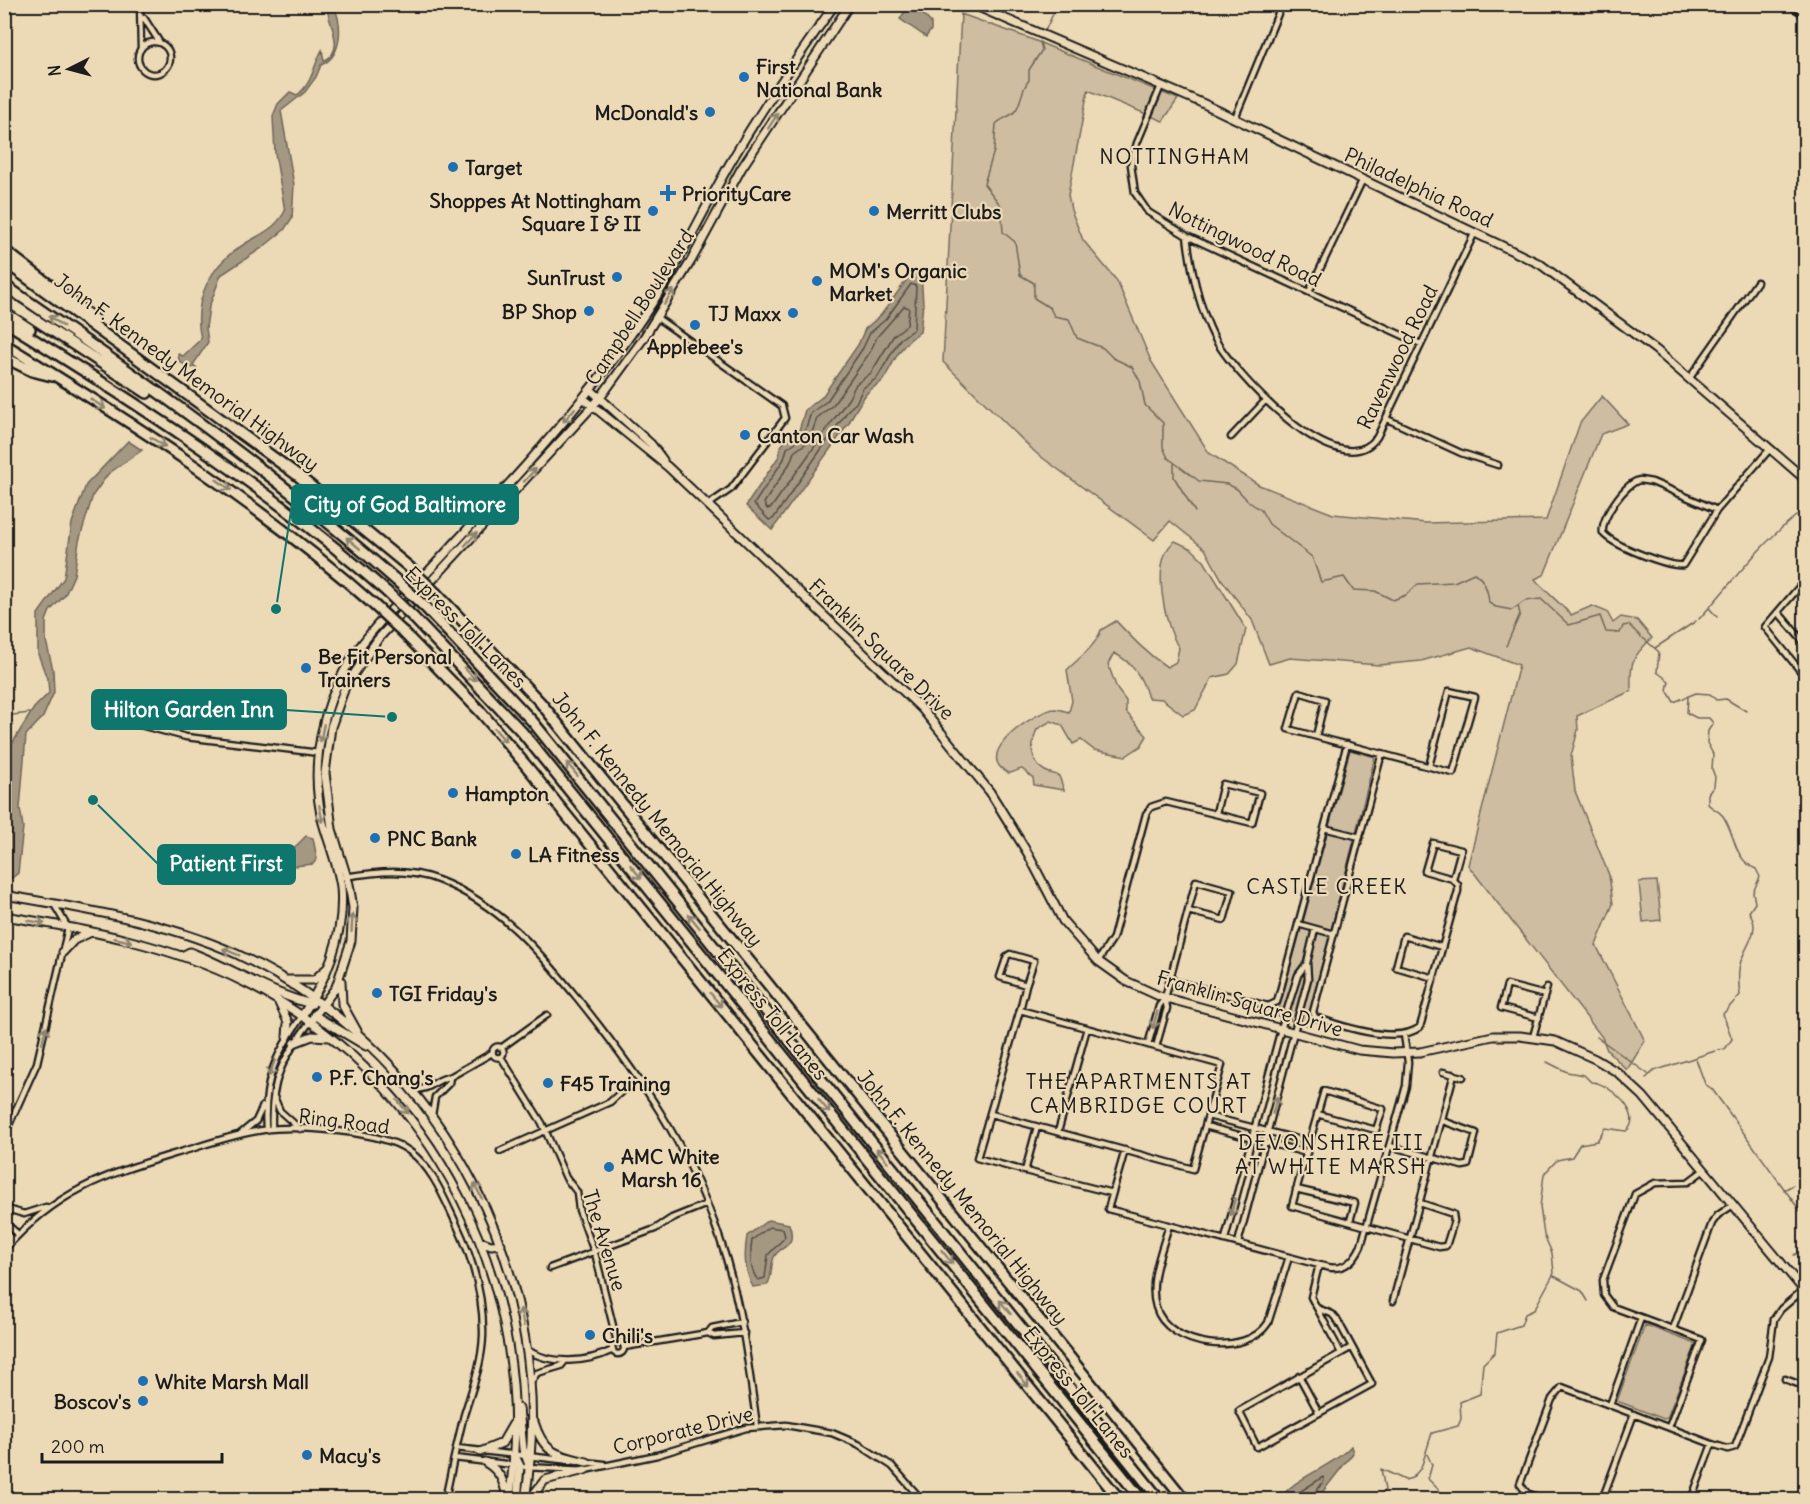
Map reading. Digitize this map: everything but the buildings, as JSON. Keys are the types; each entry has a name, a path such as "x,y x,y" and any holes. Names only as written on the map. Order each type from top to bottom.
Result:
{"highway":[{"path":"4,250 86,312 102,331"},
{"name":"John F. Kennedy Memorial Highway","path":"4,261 296,474 409,567 540,702 1185,1500"},
{"name":"Express Toll Lanes","path":"4,285 189,416 318,514 397,581 496,679 1160,1500"},
{"path":"4,298 156,398 189,416"},
{"path":"4,312 161,421"},
{"name":"Express Toll Lanes","path":"4,321 161,421 277,502 387,592 414,618 522,732 1142,1500"},
{"path":"4,344 228,488 326,563 402,631 480,711 1120,1500"},
{"path":"4,357 32,371 55,376"}],"main road":[{"name":"Campbell Boulevard","path":"310,1022 323,1006 344,969 350,946 353,908 332,829 322,753 329,704 343,674 361,644 583,398 631,335 664,284 741,145 835,4"},
{"name":"Campbell Boulevard","path":"322,753 340,698 364,656 600,398 656,317 691,261 741,170 850,4"},
{"name":"Philadelphia Road","path":"970,4 1235,118 1517,251 1567,282 1689,379 1806,480"},
{"name":"Franklin Square Drive","path":"590,389 651,444 668,467"},
{"name":"Franklin Square Drive","path":"583,398 668,467 897,682 951,741 990,792 1009,822 1063,921 1098,961 1126,981 1165,998 1359,1050 1407,1053 1492,1036 1533,1037 1581,1051 1617,1072 1642,1096 1804,1292"},
{"name":"Campbell Boulevard","path":"302,1016 330,965 339,921 343,877"},
{"path":"4,895 156,926 200,940 247,959 283,979 311,1001"},
{"path":"4,895 40,901"},
{"path":"4,916 68,928 182,956 225,973 278,1000 302,1016 331,1037 378,1078 412,1119 450,1176 480,1240 502,1308 529,1458 527,1500"},
{"path":"63,952 74,940 89,933"},
{"path":"182,956 190,952 205,957 323,1006 366,1042"},
{"path":"283,979 314,980 330,965"},
{"path":"344,969 339,991 342,1004 366,1042 412,1090 454,1146 480,1194 501,1244 514,1282 527,1350 532,1414 529,1458"},
{"path":"278,1000 287,1016 287,1037"},
{"path":"302,1016 316,1015 374,1052"},
{"path":"294,1043 312,1036 331,1037"},
{"path":"480,1240 491,1245 501,1244"},
{"path":"512,1373 517,1500"},
{"path":"532,1414 543,1444 558,1455 587,1462"},
{"path":"480,1452 502,1443 515,1419"},
{"path":"485,1462 498,1470 504,1481 508,1500"},
{"path":"508,1500 517,1466"},
{"path":"527,1500 545,1480 585,1470"}],"street":[{"path":"140,4 141,49 138,59 142,69 151,74 162,73 170,60 168,50 152,34 142,15"},
{"path":"1235,118 1282,4"},
{"path":"141,49 150,43 160,43"},
{"name":"Nottingwood Road","path":"1161,86 1132,156 1133,186 1148,212 1188,236 1421,344"},
{"path":"1309,292 1363,179"},
{"name":"Ravenwood Road","path":"1188,236 1197,285 1214,338 1231,363 1265,401 1308,434 1350,452 1364,449 1374,442 1475,232"},
{"path":"1689,379 1756,282"},
{"path":"656,317 782,406 785,412 785,418 731,489 708,506"},
{"path":"1232,436 1265,401"},
{"path":"1387,419 1453,450 1498,465"},
{"path":"1717,510 1652,482 1636,480 1625,488 1617,503 1606,516 1602,528 1605,536 1618,544 1663,562 1680,566 1688,560 1717,510 1769,450"},
{"path":"1806,579 1765,627 1802,673 1806,673"},
{"path":"1778,612 1806,645"},
{"path":"1316,736 1325,700 1299,692 1288,729 1454,773 1475,697 1449,691 1429,766"},
{"path":"132,723 186,737 322,753"},
{"path":"1170,980 1272,1005 1277,1002 1347,744"},
{"path":"1382,753 1313,1012 1315,1017 1377,1033 1404,1034 1414,1032 1420,1027 1458,891 1458,885 1453,879 1425,872 1433,843 1461,850 1453,879"},
{"path":"1098,961 1113,938 1146,814 1151,807 1166,802 1252,823 1260,793 1223,784 1216,813"},
{"path":"1324,828 1359,837"},
{"path":"343,877 394,871 439,880 473,898 519,932 558,975 640,1078 670,1127 707,1204 721,1241 742,1322 757,1426"},
{"path":"1148,1045 1159,1006 1165,998 1188,910 1196,881 1232,891 1224,920 1188,910"},
{"path":"4,1136 37,1064 63,952 68,928 54,904"},
{"path":"1298,924 1334,934"},
{"path":"1238,1243 1308,979 1307,963 1315,929"},
{"path":"1434,978 1396,967 1404,936 1442,947"},
{"path":"1026,985 1000,977 1007,956 1010,954 1034,961 991,1114 976,1158 1112,1194"},
{"path":"1225,1239 1281,1029 1298,975 1307,963"},
{"path":"1539,1018 1501,1008 1507,985 1545,995"},
{"path":"1533,1037 1548,987"},
{"path":"1156,1047 1167,1008 1165,998"},
{"path":"991,1114 1193,1169 1208,1116 1222,1065 1020,1010"},
{"path":"412,1090 425,1090 443,1077 450,1077 492,1053 495,1047 501,1048 547,1015"},
{"path":"239,1135 256,1120 265,1101 270,1073 287,1037 302,1016"},
{"path":"269,1129 272,1092 280,1067 310,1022"},
{"path":"1058,1132 1087,1028"},
{"path":"1125,1150 1108,1209 1335,1269 1349,1263 1361,1246 1367,1228 1406,1086 1407,1053 1404,1034"},
{"path":"492,1053 495,1058 501,1057 503,1052 501,1048"},
{"name":"The Avenue","path":"501,1057 546,1130 566,1178 577,1192 579,1211 594,1251 617,1342"},
{"path":"1443,1072 1463,1077"},
{"path":"1393,1301 1454,1074"},
{"path":"432,1115 435,1097 450,1083 450,1077"},
{"path":"500,1150 610,1102 622,1091"},
{"path":"1317,1114 1376,1130 1383,1109 1324,1091 1317,1114 1309,1142 1292,1206 1442,1248 1448,1244 1450,1238 1454,1221 1452,1212 1420,1203"},
{"path":"272,1092 280,1112 303,1130"},
{"path":"265,1101 269,1129"},
{"path":"1208,1116 1309,1142"},
{"path":"1390,1146 1466,1166 1473,1151 1475,1131 1443,1121"},
{"path":"1205,1126 1307,1153"},
{"path":"1025,1171 1037,1127"},
{"name":"Ring Road","path":"4,1250 18,1234 54,1203 87,1183 239,1135 269,1129 303,1130 375,1136 401,1145 427,1169 450,1210 477,1276 483,1319 480,1366 456,1448 445,1500"},
{"path":"1669,1427 1702,1340 1613,1307 1603,1291 1607,1265 1632,1199 1637,1192 1654,1183 1688,1182 1704,1170"},
{"path":"1296,1189 1355,1203 1350,1221"},
{"path":"4,1208 24,1214 54,1203"},
{"path":"550,1268 655,1229 672,1218 707,1204"},
{"path":"1673,1329 1712,1223 1733,1205"},
{"path":"4,1222 18,1234"},
{"path":"1169,1225 1155,1279 1156,1307 1170,1328 1188,1337 1224,1346 1239,1344 1263,1332 1289,1257"},
{"path":"4,1232 13,1240"},
{"path":"1319,1265 1311,1297 1341,1353"},
{"path":"1542,1499 1527,1493 1520,1484 1557,1390 1562,1387 1712,1444 1728,1449 1737,1445 1768,1357 1774,1319 1781,1309 1804,1292"},
{"path":"1317,1308 1332,1314 1352,1347 1372,1384 1257,1447 1239,1411 1352,1347"},
{"path":"1610,1405 1641,1318"},
{"path":"708,1333 712,1328 742,1322"},
{"path":"613,1350 613,1345 617,1342 624,1347 708,1333 714,1336 744,1333"},
{"path":"527,1350 542,1359 565,1361 613,1350 621,1353 624,1347"},
{"path":"531,1382 537,1373 561,1366 565,1361"},
{"path":"1299,1376 1318,1413"},
{"path":"1785,1379 1806,1387"},
{"path":"1602,1500 1634,1414"},
{"name":"Corporate Drive","path":"530,1467 585,1470 657,1455 730,1431 757,1426 796,1426 844,1437 892,1466 922,1500"},
{"path":"1691,1500 1712,1444"},
{"path":"456,1448 515,1457"},
{"name":"Corporate Drive","path":"515,1457 606,1464"},
{"path":"454,1458 530,1467"}],"shaded area":[{"path":"961,14 1031,39 1178,99 1163,121 1088,90 1068,195 1071,210 1083,240 1117,281 1151,361 1209,453 1259,485 1333,514 1426,523 1546,520 1580,423 1602,396 1628,424 1601,434 1544,575 1535,579 1571,615 1592,606 1607,612 1613,623 1621,617 1637,620 1652,638 1633,661 1631,691 1577,716 1578,730 1571,756 1575,791 1609,875 1613,904 1596,945 1645,1041 1627,1070 1607,1050 1602,1037 1468,865 1519,665 1471,647 1421,661 1379,665 1290,658 1269,664 1252,620 1222,580 1205,549 1170,521 1154,540 1036,453 943,362"},
{"path":"1175,541 1192,549 1204,561 1246,629 1238,664 1229,674 1212,678 1195,710 1183,715 1162,699 1148,698 1136,671 1114,653 1108,664 1117,689 1126,701 1126,712 1147,736 1141,746 1126,756 1094,750 1081,740 1073,744 1062,725 1051,721 1037,729 1033,741 1034,758 1040,767 1059,776 1064,790 1034,785 1033,778 1022,769 1011,773 1006,772 1001,768 997,759 998,750 1014,731 1047,711 1055,709 1069,712 1072,701 1067,670 1091,647 1101,630 1116,621 1134,640 1167,667 1176,662 1179,648 1173,638 1165,609 1161,577 1167,550"},
{"path":"1350,750 1375,757 1307,1025 1277,1016"},
{"path":"1657,881 1661,920 1643,922 1639,882"},
{"path":"1645,1325 1696,1344 1667,1418 1664,1419 1617,1401"}],"water":[{"path":"327,5 333,5 338,21 339,38 334,54 321,65 316,77 305,92 281,111 294,185 292,218 284,230 262,248 221,275 209,307 206,328 208,342 193,365 196,367 189,368 179,361 178,354 183,356 201,339 199,311 206,285 231,253 272,227 285,211 275,153 273,116 278,104 290,92 297,95 306,85 322,50 324,61 331,56 335,42"},
{"path":"909,5 915,5 931,23 931,30 926,37 900,19"},
{"path":"913,271 921,273 923,304 920,332 902,348 883,380 866,394 849,423 772,530 746,506 779,456 781,446 789,437 798,434 805,410 822,397 858,345 865,329 881,315"},
{"path":"128,441 142,450 108,474 93,495 79,541 74,575 65,595 50,611 46,621 46,641 53,670 54,692 43,717 26,735 20,808 23,827 18,873 12,878 5,877 8,829 13,813 10,747 34,708 49,693 48,681 38,654 38,614 64,578 72,523 86,485"},
{"path":"306,836 313,838 317,859 313,864 295,866 263,855 264,849 290,852"},
{"path":"768,1220 789,1224 791,1239 774,1257 767,1285 753,1287 746,1262 747,1236"},
{"path":"1351,1446 1353,1453 1317,1499 1280,1499 1286,1491 1303,1478 1343,1454"}],"waterway":[{"path":"1045,31 1053,14 1063,4"},
{"path":"1040,42 1042,50 1029,70 1029,80 1016,110 996,124 994,151 984,184 1001,206 1003,232 1015,242 1020,275 1034,283 1034,298 1050,308 1054,316 1069,319 1077,338 1103,348 1113,358 1132,367 1140,381 1145,405 1163,423 1163,447 1168,458 1199,481 1227,484 1237,489 1249,502 1261,510 1269,524 1312,557 1321,582 1344,577 1353,590 1375,591 1393,600 1406,595 1418,584 1454,582 1474,573 1485,586 1489,603 1496,607 1512,610 1525,601 1541,599 1569,625 1600,616 1606,632 1620,633 1623,626 1629,625 1641,637"},
{"path":"1174,464 1174,477 1195,512"},
{"path":"1699,619 1758,552 1798,514 1805,492"},
{"path":"1506,646 1520,614 1518,606"},
{"path":"1710,609 1717,617"},
{"path":"1655,648 1696,621"},
{"path":"1643,638 1659,652 1657,672 1669,681 1667,690 1674,702 1696,693 1710,694 1716,700 1726,699 1746,711"},
{"path":"1688,697 1687,713 1697,718 1709,718 1713,723 1708,731 1707,743 1713,754 1712,769 1715,777 1714,786 1708,794 1708,804 1723,816 1739,853 1749,865 1756,869 1760,877 1753,892 1755,903 1749,912 1753,919 1753,934 1740,963 1740,995 1723,1014 1732,1039 1725,1049 1718,1050"},
{"path":"4,716 30,713"},
{"path":"1597,1037 1648,1074"},
{"path":"1646,1078 1654,1071 1715,1051"},
{"path":"1696,1059 1705,1084 1712,1089 1806,1219"},
{"path":"1377,1500 1385,1490 1381,1469 1405,1480 1412,1478 1421,1468 1432,1433 1458,1426 1461,1419 1460,1402 1480,1394 1483,1364 1495,1352 1497,1333 1521,1325 1525,1314 1534,1310 1554,1273 1552,1253 1544,1235 1540,1207 1544,1174 1557,1160 1572,1157 1580,1144 1597,1141 1605,1128 1626,1131 1631,1125 1632,1117 1628,1109 1615,1094 1598,1083 1591,1082 1584,1075 1567,1072 1547,1062"},
{"path":"1784,1190 1793,1185"},
{"path":"1794,1255 1806,1249"},
{"path":"1554,1276 1582,1291 1588,1301"},
{"path":"1427,1454 1432,1465 1428,1479 1440,1491 1442,1500"}],"railway":[{"path":"1784,4 1806,19"}],"place":[{"name":"First National Bank","path":"744,77"},
{"name":"McDonald's","path":"710,112"},
{"name":"Target","path":"453,167"},
{"name":"PriorityCare","path":"668,193"},
{"name":"Shoppes At Nottingham Square I & II","path":"653,211"},
{"name":"Merritt Clubs","path":"874,211"},
{"name":"SunTrust","path":"617,277"},
{"name":"MOM's Organic Market","path":"817,281"},
{"name":"BP Shop","path":"589,311"},
{"name":"TJ Maxx","path":"793,313"},
{"name":"Applebee's","path":"695,325"},
{"name":"Canton Car Wash","path":"745,435"},
{"name":"City of God Baltimore","path":"276,609"},
{"name":"Be Fit Personal Trainers","path":"306,668"},
{"name":"Hilton Garden Inn","path":"392,717"},
{"name":"Hampton","path":"453,793"},
{"name":"Patient First","path":"93,800"},
{"name":"PNC Bank","path":"375,838"},
{"name":"LA Fitness","path":"516,854"},
{"name":"TGI Friday's","path":"377,993"},
{"name":"P.F. Chang's","path":"317,1077"},
{"name":"F45 Training","path":"548,1083"},
{"name":"AMC White Marsh 16","path":"609,1167"},
{"name":"Chili's","path":"590,1335"},
{"name":"White Marsh Mall","path":"143,1381"},
{"name":"Boscov's","path":"143,1401"},
{"name":"Macy's","path":"307,1455"}],"district":[{"name":"NOTTINGHAM","path":"1175,156"},
{"name":"CASTLE CREEK","path":"1327,886"},
{"name":"THE APARTMENTS AT CAMBRIDGE COURT","path":"1139,1093"},
{"name":"DEVONSHIRE III AT WHITE MARSH","path":"1331,1154"}]}
